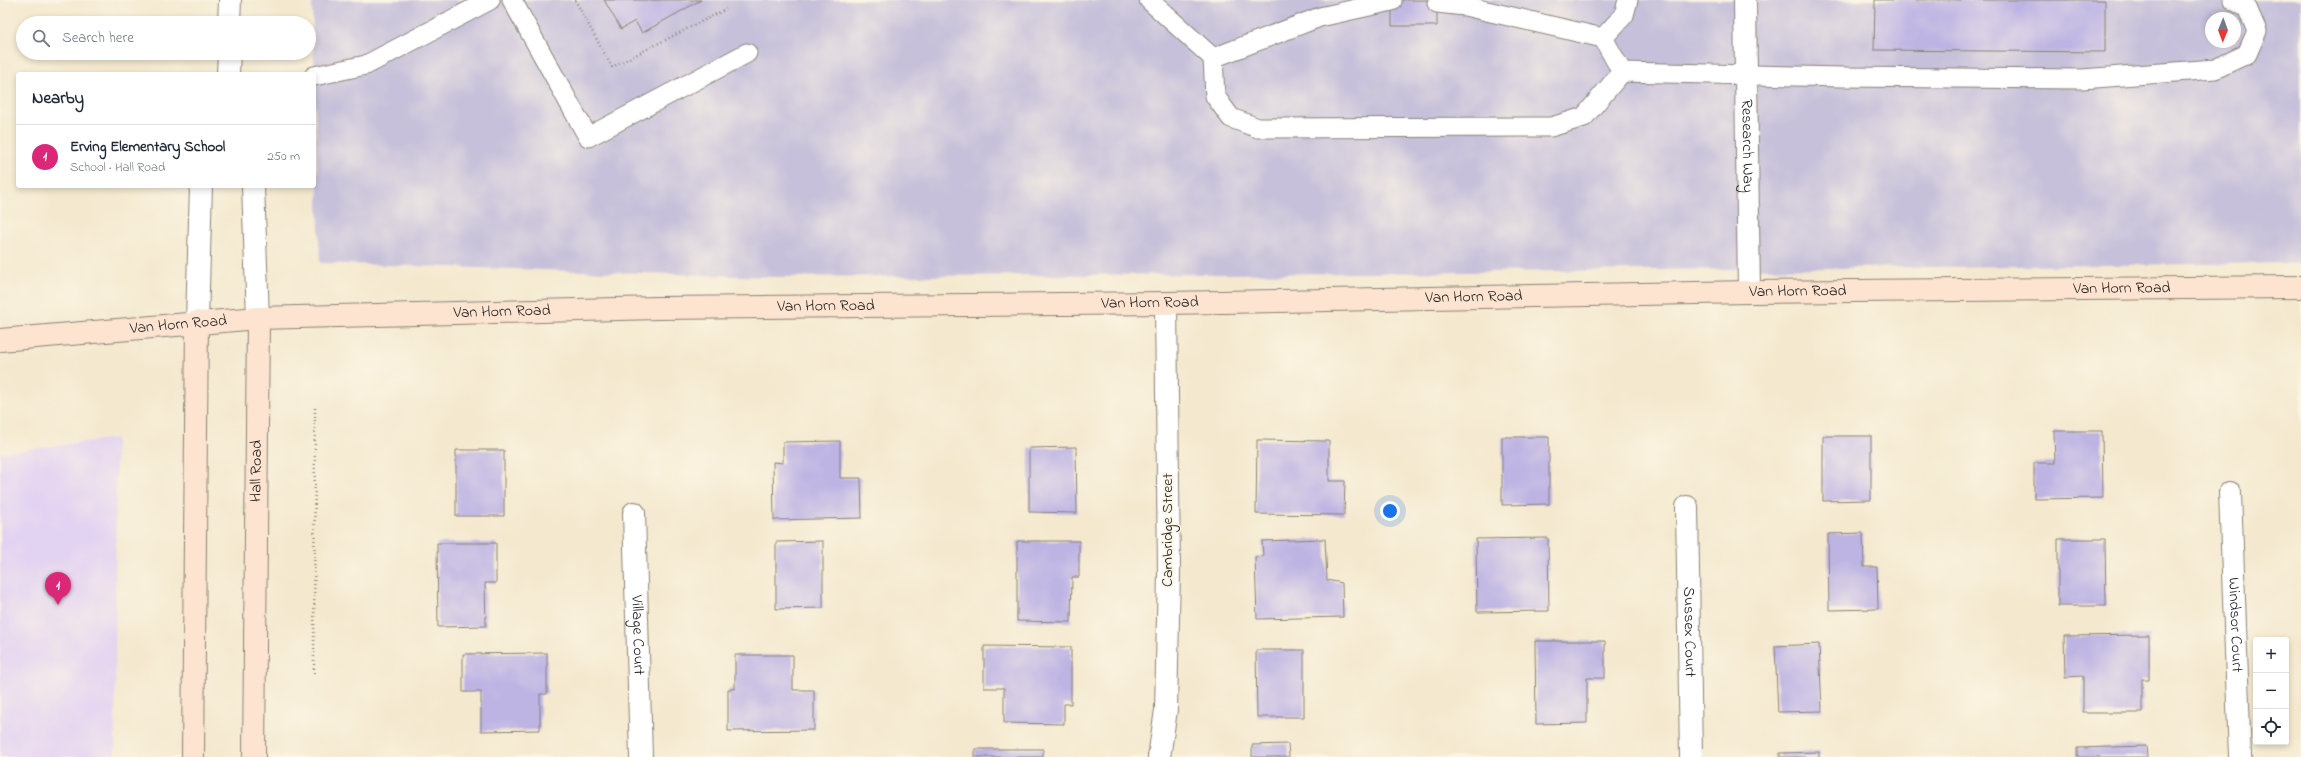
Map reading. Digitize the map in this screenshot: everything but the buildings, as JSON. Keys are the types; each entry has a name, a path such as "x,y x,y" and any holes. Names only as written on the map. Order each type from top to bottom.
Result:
{"main road":[{"name":"Van Horn Road","path":"0,340 258,318 658,308 1166,303 1749,292 2301,287"},
{"name":"Hall Road","path":"254,757 258,318"},
{"path":"193,757 197,322"}],"street":[{"path":"229,16 230,0"},
{"name":"Research Way","path":"1746,0 1749,292"},
{"path":"228,72 229,60"},
{"path":"197,322 201,188"},
{"name":"Hall Road","path":"253,188 258,318"},
{"name":"Cambridge Street","path":"1160,757 1166,710 1169,572 1166,303"},
{"name":"Windsor Court","path":"2230,493 2240,757"},
{"name":"Sussex Court","path":"1687,507 1691,757"},
{"name":"Village Court","path":"634,513 641,757"}],"lane":[{"path":"316,76 366,65 490,0"},
{"path":"512,0 588,137 747,53"},
{"path":"1149,0 1213,58 1215,96 1231,118 1258,128 1551,127 1584,117 1622,72"},
{"path":"1603,38 1624,15 1628,0"},
{"path":"1622,72 1746,76 2082,79 2215,69 2247,54 2257,31 2247,8 2232,0"},
{"path":"1213,58 1320,17 1392,1"},
{"path":"1437,2 1465,6 1603,38 1622,72"}],"path":[{"path":"575,0 612,67 726,9"},
{"path":"314,672 315,406"}],"shaded area":[{"path":"312,0 2301,0 2301,263 1371,273 772,277 320,263 316,132 316,72 314,72 314,60 316,60 316,16 312,16"},
{"path":"116,438 115,757 0,757 0,453"}],"place":[{"name":"Erving Elementary School","path":"58,605"}]}
